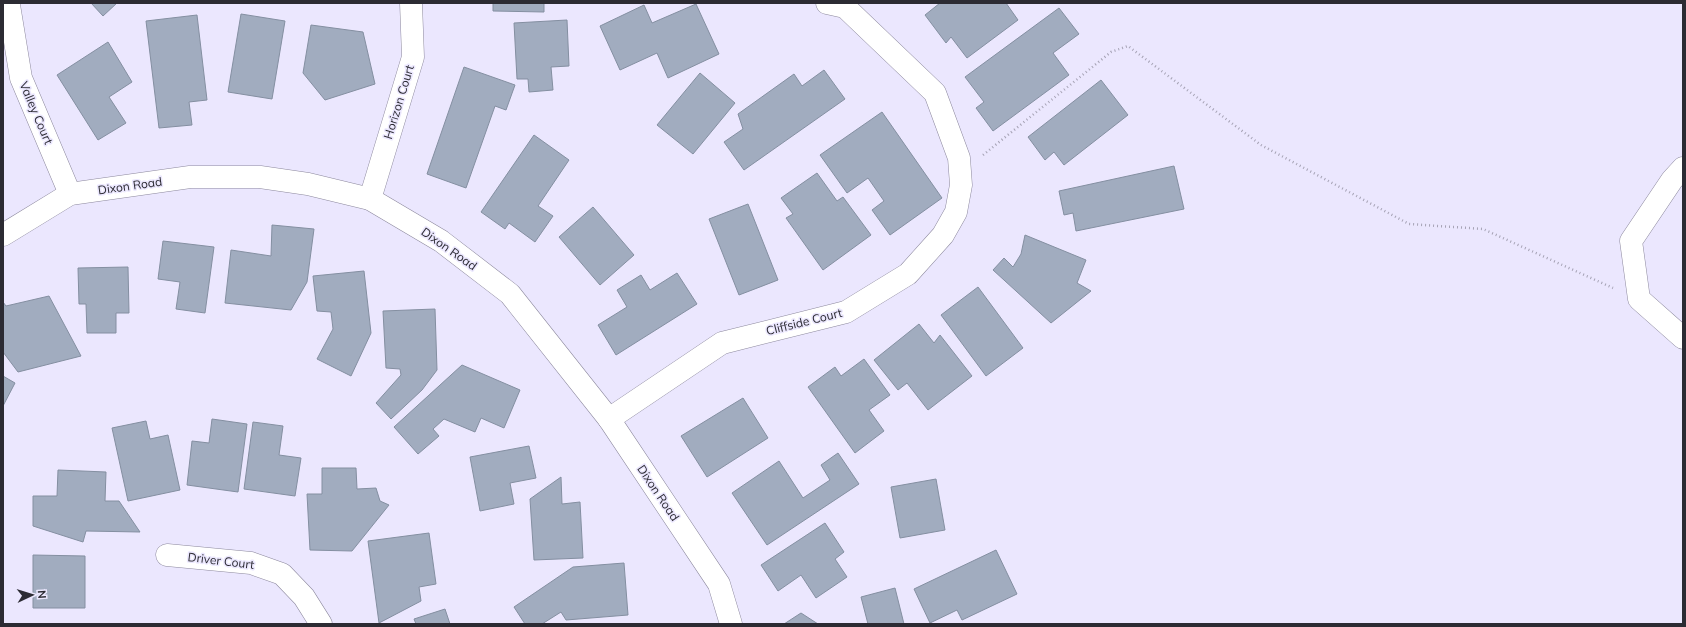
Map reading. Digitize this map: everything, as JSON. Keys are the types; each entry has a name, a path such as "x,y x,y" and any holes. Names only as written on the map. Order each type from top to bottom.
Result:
{"street":[{"name":"Horizon Court","path":"370,199 413,57 411,3"},
{"name":"Cliffside Court","path":"609,419 722,343 846,312 908,274 943,235 956,212 961,185 959,158 935,93 844,7 826,3"},
{"name":"Valley Court","path":"9,5 21,78 70,194"},
{"path":"1683,168 1672,180 1631,241 1639,300 1683,338"},
{"name":"Dixon Road","path":"3,235 70,194 190,178 260,177 308,184 370,199 441,241 510,294 609,419 719,584 731,624"},
{"name":"Driver Court","path":"167,555 251,563 282,574 304,597 321,624"}],"path":[{"path":"959,158 982,156 1111,52 1128,46 1261,145 1409,224 1484,229 1639,300"}],"building":[{"path":"91,3 117,3 103,16"},
{"path":"493,3 544,3 544,12 493,11"},
{"path":"940,3 1006,3 1018,20 967,58 951,37 946,43 925,15"},
{"path":"696,4 719,54 668,78 657,53 620,70 600,26 644,5 652,23"},
{"path":"1059,8 1079,34 1053,53 1069,75 993,131 976,108 984,102 965,77"},
{"path":"241,14 285,21 272,99 228,92"},
{"path":"197,15 207,100 189,102 192,125 159,128 146,21"},
{"path":"567,20 569,66 551,67 553,90 529,92 528,79 517,79 514,23"},
{"path":"311,25 363,32 375,84 325,100 303,73"},
{"path":"108,42 132,82 109,97 126,123 98,140 57,75"},
{"path":"464,67 515,85 506,110 495,106 466,188 427,174"},
{"path":"824,70 845,99 744,170 724,142 743,129 738,114 794,74 802,86"},
{"path":"700,73 735,103 693,154 657,125"},
{"path":"1101,80 1128,115 1064,165 1054,152 1045,160 1028,137"},
{"path":"882,112 942,198 890,235 872,210 884,201 868,178 847,193 820,155"},
{"path":"534,135 569,160 538,206 553,216 535,242 509,223 505,229 481,212"},
{"path":"1174,166 1184,209 1076,231 1073,213 1064,215 1059,191"},
{"path":"817,173 837,201 843,197 871,235 823,270 786,218 793,214 781,198"},
{"path":"748,204 778,280 739,295 709,219"},
{"path":"593,207 634,255 600,285 559,237"},
{"path":"272,225 314,229 307,282 291,310 225,303 231,250 271,256"},
{"path":"1025,235 1086,260 1077,283 1091,291 1051,323 993,270 1004,258 1013,267 1021,254"},
{"path":"163,241 214,247 205,313 176,309 180,282 158,279"},
{"path":"128,267 129,313 116,313 116,333 87,333 86,304 79,304 78,268"},
{"path":"364,271 371,333 351,376 317,359 333,329 331,312 317,311 313,276"},
{"path":"677,273 697,304 616,355 598,325 627,307 617,290 641,275 650,290"},
{"path":"978,287 1023,348 986,376 941,315"},
{"path":"49,296 81,356 18,372 3,352 3,302 6,306"},
{"path":"435,309 437,370 422,390 391,419 376,403 401,375 400,369 386,368 383,311"},
{"path":"919,324 934,343 940,335 972,376 928,410 907,383 898,390 874,360"},
{"path":"864,359 890,395 869,410 884,431 855,453 808,387 835,367 841,376"},
{"path":"462,365 520,390 504,428 481,418 475,432 444,419 433,429 439,436 418,454 394,427"},
{"path":"3,376 15,383 3,406"},
{"path":"743,398 768,438 707,477 681,436"},
{"path":"212,419 247,424 238,492 187,485 192,441 209,443"},
{"path":"146,421 150,439 168,435 180,490 128,501 112,428"},
{"path":"253,422 283,426 279,455 301,458 295,496 244,489"},
{"path":"529,446 536,478 510,483 514,504 480,511 470,457"},
{"path":"838,453 859,484 767,545 732,493 779,461 803,498 830,480 821,465"},
{"path":"322,468 356,468 357,489 376,488 380,501 389,505 352,551 310,550 307,494 322,494"},
{"path":"58,470 106,472 105,501 119,501 140,532 86,531 83,542 33,526 33,496 57,496"},
{"path":"561,477 562,504 580,502 583,558 534,560 530,499"},
{"path":"936,479 945,530 900,538 891,487"},
{"path":"825,523 844,552 835,559 847,577 816,598 801,575 778,591 761,565"},
{"path":"429,533 436,584 419,587 421,601 379,623 368,541"},
{"path":"996,550 1017,594 962,620 957,610 930,623 914,589"},
{"path":"33,555 85,556 85,608 33,608"},
{"path":"624,563 628,615 566,620 561,612 542,624 525,624 514,607 573,567"},
{"path":"895,588 904,624 868,624 861,597"},
{"path":"445,609 450,624 416,624 414,619"},
{"path":"801,613 818,624 784,624"}]}
